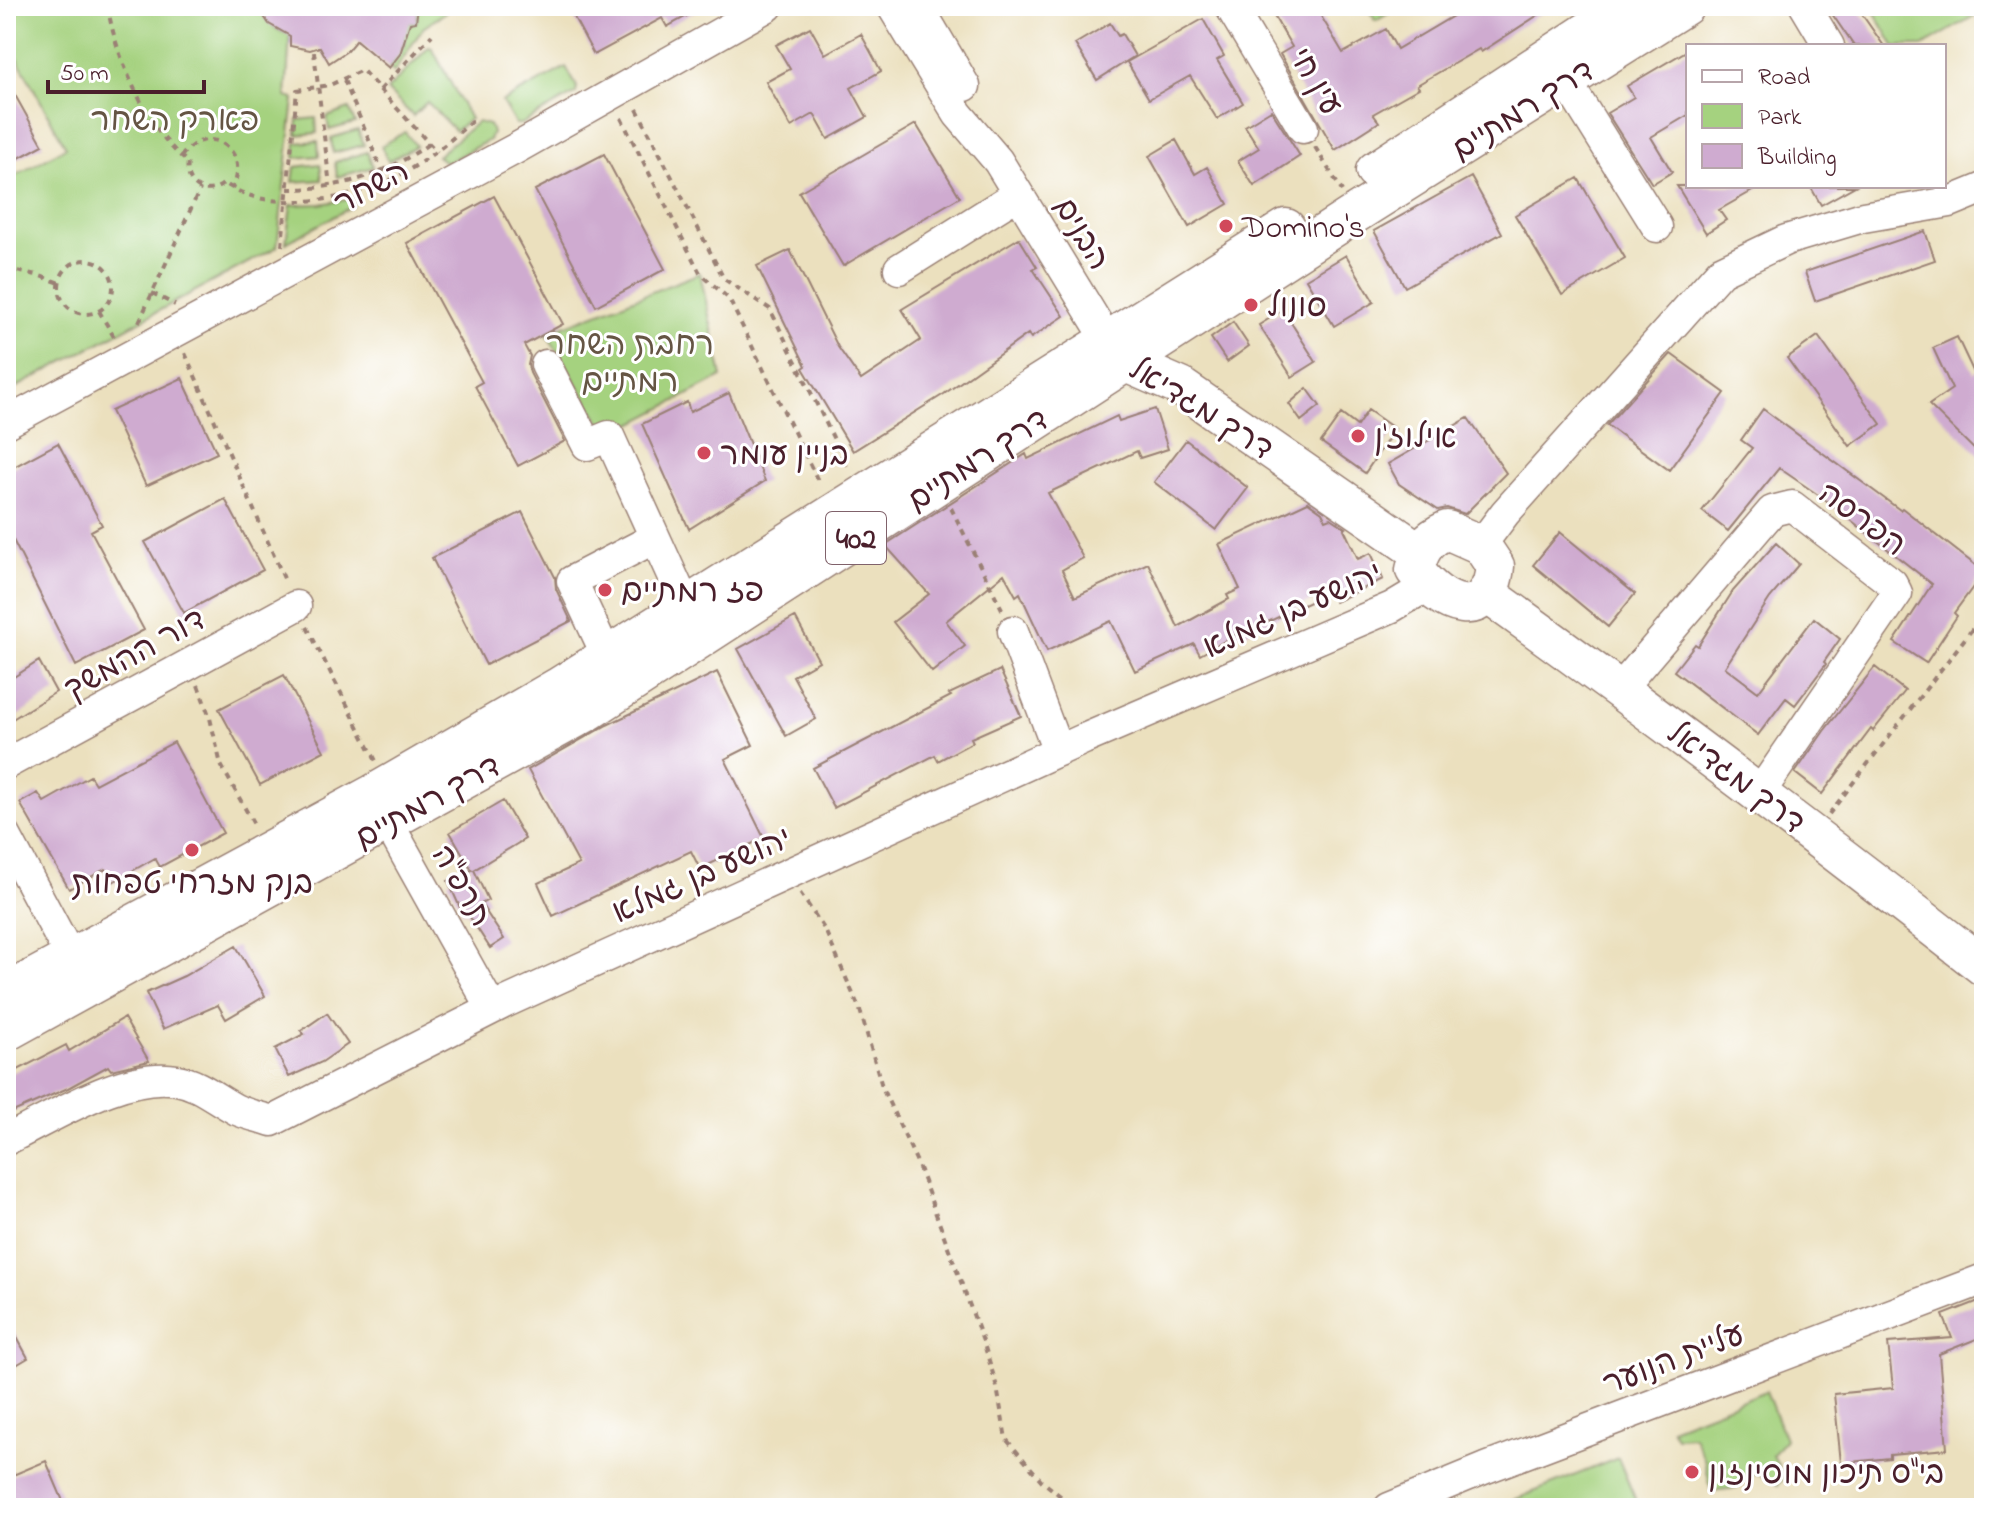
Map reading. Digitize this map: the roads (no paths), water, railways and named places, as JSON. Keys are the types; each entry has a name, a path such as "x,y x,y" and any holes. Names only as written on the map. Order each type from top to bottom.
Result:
{"main road":[{"name":"דרך רמתיים","path":"6,993 269,851 589,711 1045,415 1117,352 1190,322 1685,6"},
{"name":"דרך רמתיים","path":"6,1032 383,801 686,606 1117,352 1342,192 1614,9"},
{"path":"1181,387 1165,371 1171,345 1190,322"},
{"name":"דרך מגדיאל","path":"1117,352 1181,387 1423,569"},
{"path":"1045,415 1114,392 1142,387 1181,387"},
{"path":"1447,530 1481,545 1495,566 1493,583 1480,601 1464,606 1453,603 1423,569 1430,537 1447,530"},
{"name":"דרך מגדיאל","path":"1486,593 1814,834 1984,967"}],"street":[{"name":"השחר","path":"6,423 177,319 617,90 768,6"},
{"name":"הבנים","path":"892,6 958,114 998,161"},
{"name":"הבנים","path":"918,6 974,102 998,161 1117,352"},
{"name":"עין חי","path":"1230,6 1303,128"},
{"path":"1805,6 1828,44"},
{"path":"1566,81 1657,227"},
{"path":"1481,545 1505,513 1721,271 1786,240 1863,217 1950,202 1984,188"},
{"path":"899,269 1018,194"},
{"path":"546,365 587,445 609,436 686,606"},
{"name":"הפרסה","path":"1620,689 1772,511 1792,506 1892,583 1897,593 1759,794"},
{"path":"607,656 572,581 655,538"},
{"name":"יהושע בן גמלא","path":"6,1140 109,1090 148,1079 177,1080 204,1090 237,1110 272,1121 492,1009 1058,751 1392,607 1423,569"},
{"name":"דור ההמשך","path":"6,764 296,606"},
{"path":"1013,631 1058,751"},
{"name":"תרפ\"ה","path":"383,801 492,1009"},
{"path":"6,836 71,958"},
{"name":"עליית הנוער","path":"1389,1508 1486,1468 1984,1279"}],"place":[{"name":"Domino's","path":"1226,226"},
{"name":"סונול","path":"1251,305"},
{"name":"אילוז'ן","path":"1358,436"},
{"name":"בניין עומר","path":"704,453"},
{"name":"פז רמתיים","path":"605,590"},
{"name":"בנק מזרחי טפחות","path":"192,850"},
{"name":"בי\"ס תיכון מוסינזון","path":"1692,1472"}],"park label":[{"name":"פארק השחר","path":"175,119"},
{"name":"רחבת השחר רמתיים","path":"630,362"}]}
